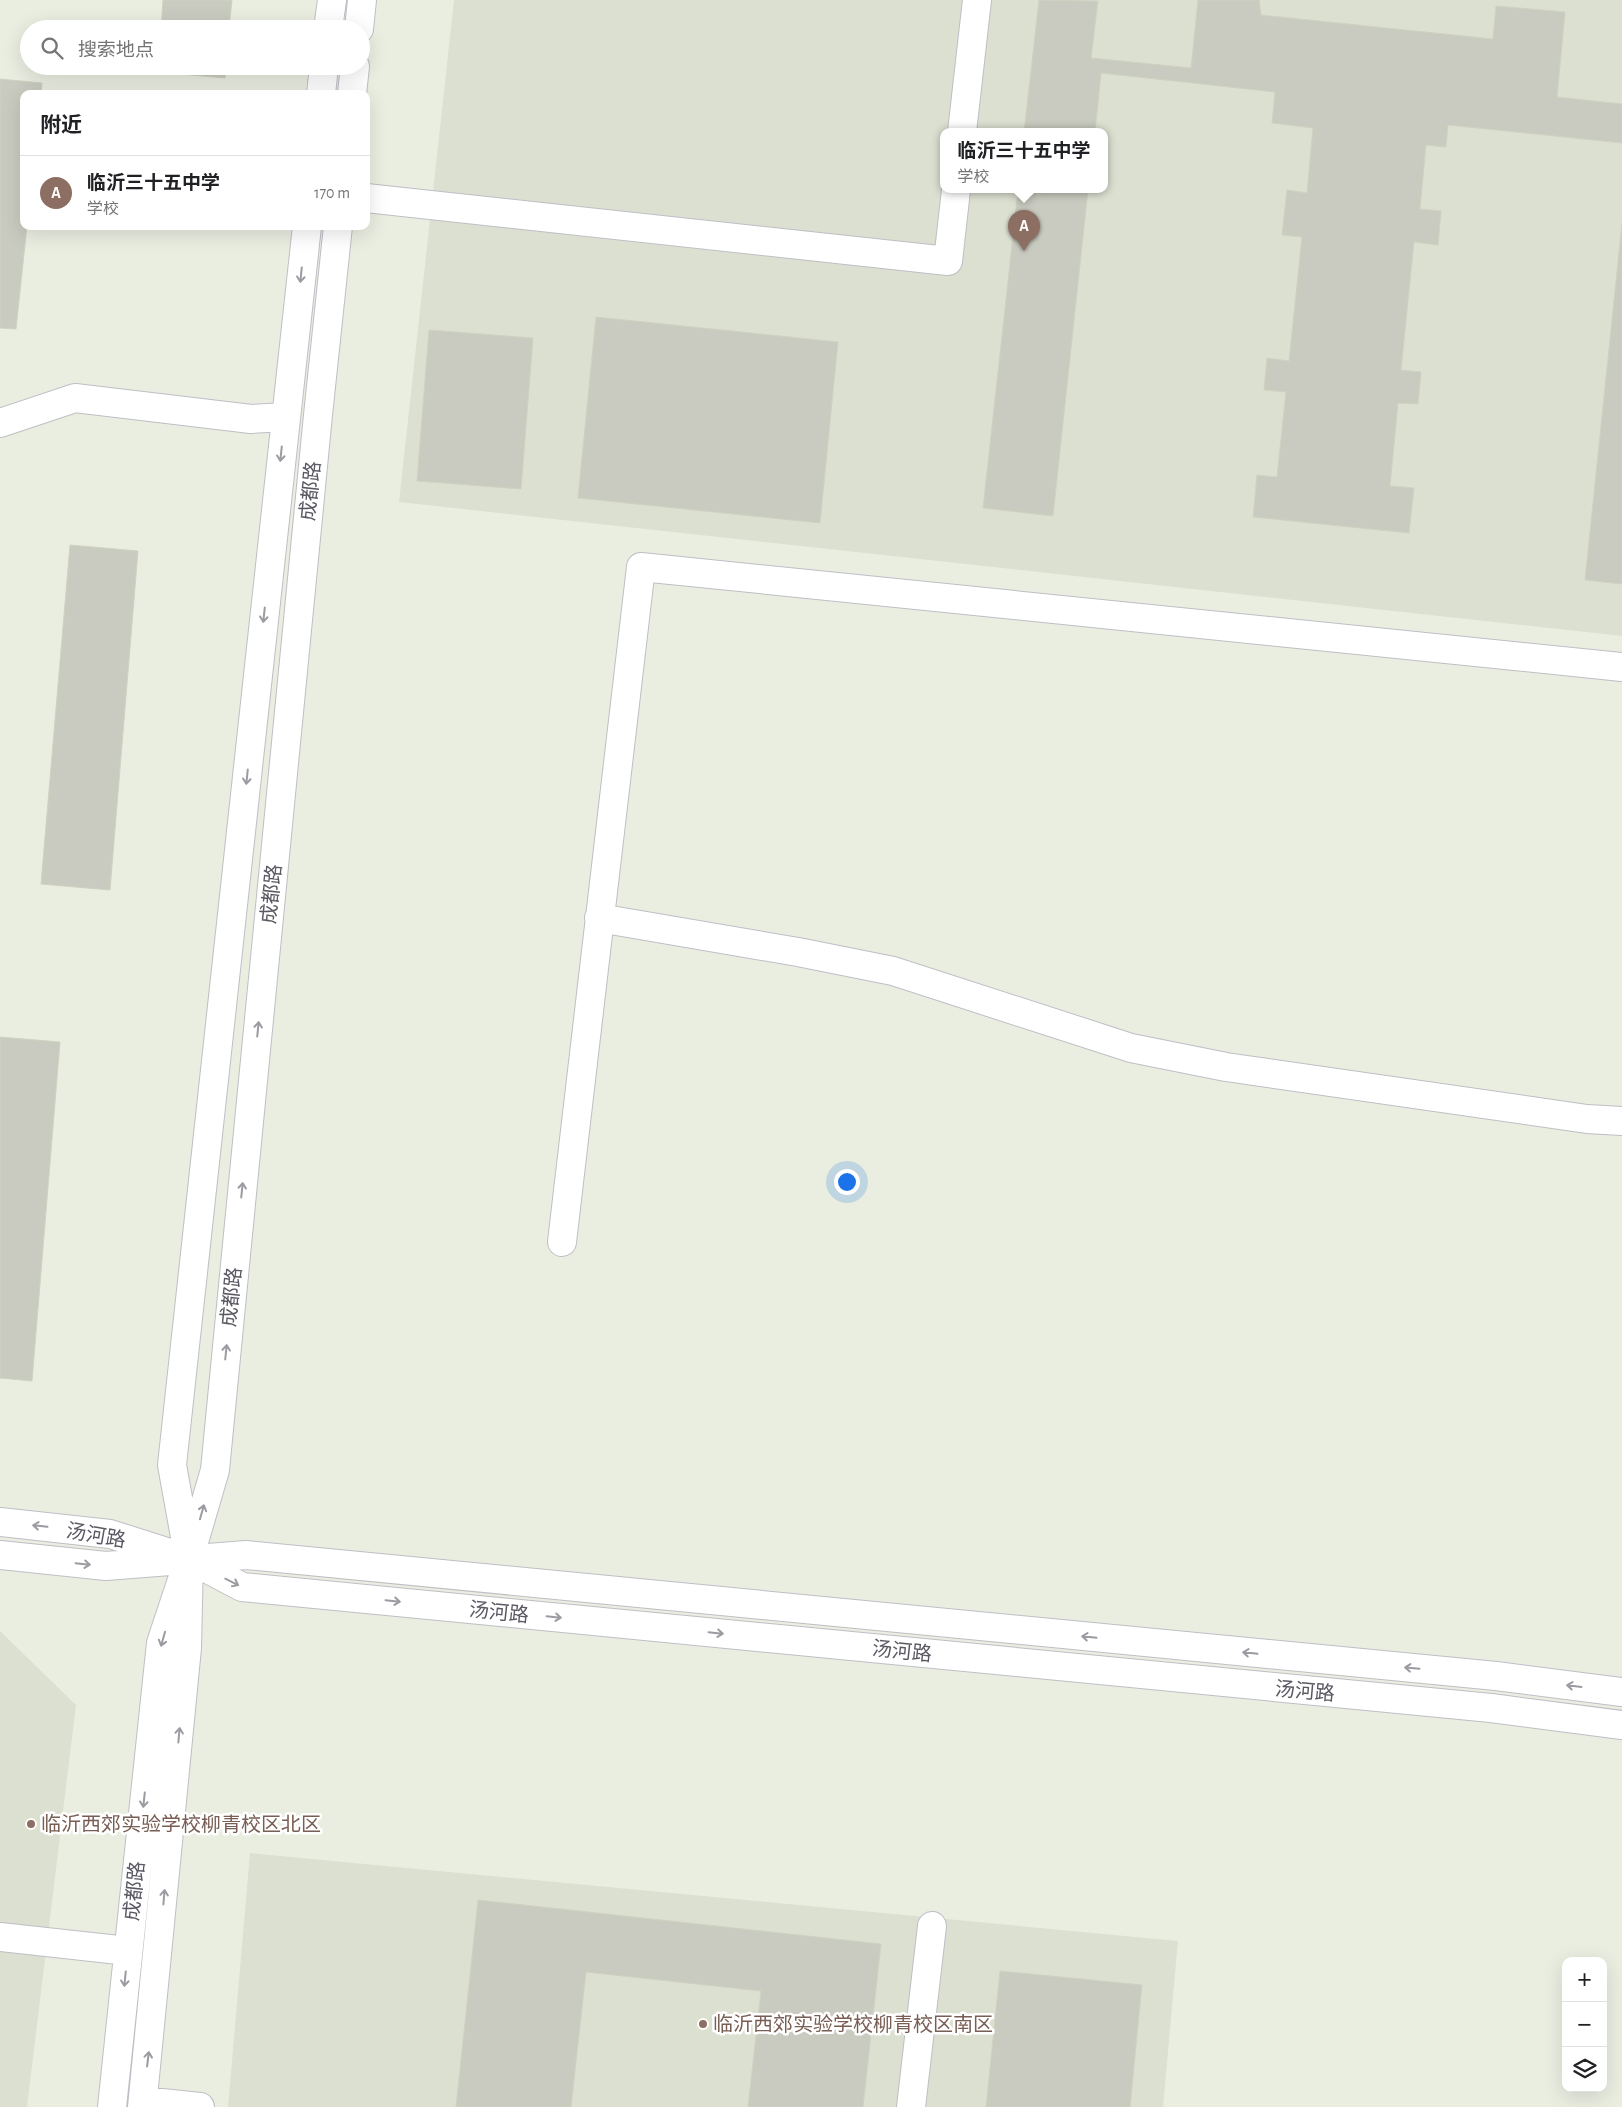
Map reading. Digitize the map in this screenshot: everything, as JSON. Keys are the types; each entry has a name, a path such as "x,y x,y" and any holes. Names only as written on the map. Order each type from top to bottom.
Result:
{"street":[{"path":"329,20 332,0"},
{"path":"360,20 362,0"},
{"path":"962,128 977,0"},
{"path":"321,90 323,75"},
{"path":"352,90 354,75"},
{"path":"370,198 948,261 956,193"},
{"name":"成都路","path":"143,2104 188,1648 189,1559 172,1465 307,230"},
{"name":"成都路","path":"112,2107 161,1643 189,1559 215,1470 338,230"},
{"path":"0,422 76,398 251,419 285,417"},
{"path":"562,1242 641,567 1622,667"},
{"path":"599,918 798,952 893,971 1131,1048 1226,1067 1587,1119 1622,1121"},
{"name":"汤河路","path":"0,1522 110,1534 189,1559 242,1587 1491,1708 1622,1725"},
{"name":"汤河路","path":"0,1555 106,1566 246,1555 1487,1675 1622,1692"},
{"path":"911,2107 932,1926"},
{"path":"0,1937 128,1951"},
{"path":"143,2104 200,2107"}],"shaded area":[{"path":"454,0 1622,0 1622,636 399,502"},
{"name":"临沂西郊实验学校柳青校区北区","path":"0,1631 76,1705 27,2107 0,2107"},
{"name":"临沂西郊实验学校柳青校区南区","path":"250,1853 1178,1941 1163,2107 228,2107"}],"building":[{"path":"163,0 232,0 230,20 162,20"},
{"path":"1039,0 1098,1 1091,58 1191,68 1198,0 1259,0 1261,15 1493,39 1496,6 1565,12 1557,97 1622,104 1622,143 1448,125 1446,147 1426,145 1420,209 1441,211 1438,245 1414,242 1401,370 1421,372 1418,404 1398,403 1390,486 1414,488 1409,533 1253,517 1257,475 1277,477 1286,392 1264,390 1267,358 1289,361 1302,237 1282,235 1287,190 1307,193 1313,128 1272,123 1275,92 1101,73 1095,128 1024,128"},
{"path":"191,75 225,75 225,78"},
{"path":"0,79 42,83 41,90 20,90 20,230 27,230 16,329 0,328"},
{"path":"1018,193 1088,193 1053,516 983,508"},
{"path":"1622,223 1622,584 1585,580"},
{"path":"596,317 838,342 820,523 578,498"},
{"path":"429,330 533,338 521,489 417,481"},
{"path":"70,545 138,551 110,890 41,884"},
{"path":"0,1037 60,1042 32,1381 0,1378"},
{"path":"478,1900 881,1944 863,2107 748,2107 761,1991 586,1972 571,2107 456,2107"},
{"path":"1000,1971 1142,1985 1130,2107 986,2107"}],"place":[{"name":"临沂三十五中学","path":"1024,251"},
{"name":"临沂西郊实验学校柳青校区北区","path":"31,1824"},
{"name":"临沂西郊实验学校柳青校区南区","path":"703,2024"}]}
